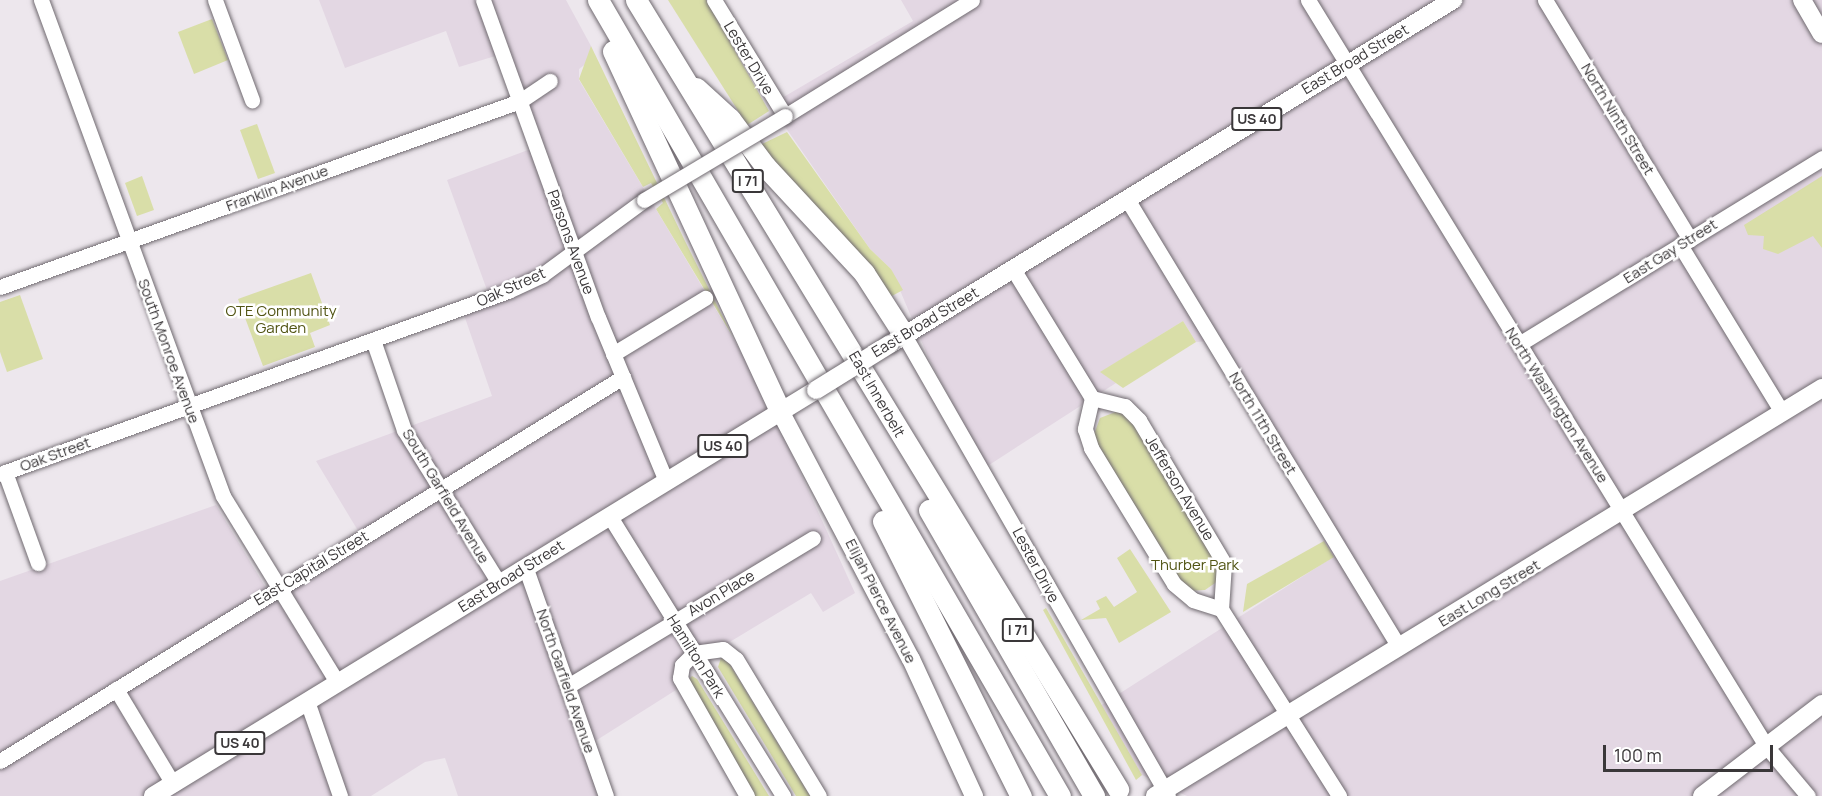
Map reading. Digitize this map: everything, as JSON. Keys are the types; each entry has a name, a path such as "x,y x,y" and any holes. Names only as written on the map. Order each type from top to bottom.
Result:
{"highway":[{"path":"596,0 630,93 786,407"},
{"name":"I 71","path":"596,0 1060,796"},
{"name":"East Innerbelt","path":"636,0 680,74 785,237 921,469 1118,789"},
{"path":"680,74 730,119 765,166 864,273 897,340"},
{"path":"848,431 883,521 1021,796"},
{"path":"921,469 927,507 1094,796"}],"main road":[{"name":"East Broad Street","path":"153,796 525,566 1453,0"},
{"path":"1802,0 1822,34"},
{"name":"East Long Street","path":"1163,794 1286,716 1822,388"},
{"name":"Elijah Pierce Avenue","path":"786,407 906,648 974,796"},
{"path":"1702,796 1822,704"}],"street":[{"name":"South Monroe Avenue","path":"41,0 223,496 337,682"},
{"name":"Parsons Avenue","path":"483,0 573,250 666,481"},
{"name":"Lester Drive","path":"714,0 785,116"},
{"name":"Oak Street","path":"3,473 508,291 542,275 644,200 972,0"},
{"name":"North Washington Avenue","path":"1308,0 1766,746 1808,796"},
{"name":"North Ninth Street","path":"1545,0 1782,412"},
{"path":"217,5 252,100"},
{"name":"Franklin Avenue","path":"0,287 520,101 550,81"},
{"name":"East Gay Street","path":"1519,344 1822,158"},
{"name":"North 11th Street","path":"1127,200 1399,647"},
{"path":"1013,269 1092,398 1085,429 1090,448 1174,584 1193,600 1221,609 1286,716 1339,796"},
{"path":"613,354 705,298"},
{"name":"South Garfield Avenue","path":"373,340 404,430 499,583"},
{"name":"Lester Drive","path":"897,340 1163,794"},
{"name":"East Capital Street","path":"0,761 623,377"},
{"name":"Jefferson Avenue","path":"1092,398 1125,406 1145,431 1224,563 1221,609"},
{"path":"3,473 38,563"},
{"name":"Hamilton Park","path":"609,515 783,796"},
{"name":"Avon Place","path":"568,686 813,538"},
{"name":"North Garfield Avenue","path":"525,566 606,796"},
{"path":"747,796 680,678 682,665 694,654 723,649 736,659 819,796"},
{"path":"116,689 173,784"},
{"path":"307,701 340,796"}],"shaded area":[{"path":"319,0 566,0 591,46 591,60 579,69 579,80 759,382 855,593 823,612 811,593 700,660 676,690 589,745 606,796 458,796 445,758 425,762 371,796 0,796 0,581 216,505 266,588 281,590 363,539 316,461 492,396 463,312 491,301 447,180 536,147 502,54 459,67 446,31 345,68"},
{"path":"901,0 1822,0 1822,796 1187,796 1142,775 1100,706 1333,557 1324,541 1329,534 1210,341 1196,342 1183,321 1101,372 1116,383 986,467 929,359 891,269 870,249 770,105 913,21"}],"green space":[{"path":"668,0 706,0 769,111 747,125"},
{"path":"212,19 228,60 194,74 178,32"},
{"path":"591,46 733,337 656,209 663,203 651,183 643,187 579,79"},
{"path":"257,124 275,173 258,179 240,130"},
{"path":"787,132 870,249 891,269 903,290 890,297 760,145"},
{"path":"142,176 154,210 137,216 125,183"},
{"path":"1822,176 1822,248 1813,236 1778,254 1763,249 1764,236 1748,235 1744,225"},
{"name":"OTE Community Garden","path":"311,273 330,325 310,333 315,347 263,366 238,299"},
{"path":"20,295 43,359 7,372 0,352 0,302"},
{"path":"1183,321 1196,342 1123,388 1100,372"},
{"name":"Thurber Park","path":"1118,411 1130,414 1220,564 1218,581 1205,590 1187,591 1093,437 1100,418"},
{"path":"1324,541 1334,557 1243,612 1247,584"},
{"path":"1130,549 1171,612 1119,643 1106,618 1081,620 1100,609 1096,601 1106,596 1114,607 1137,592 1117,558"},
{"path":"1046,608 1142,775 1136,780 1043,610"},
{"path":"721,658 729,663 810,796 796,796 718,667"},
{"path":"692,676 697,679 769,796 754,796 687,681"}]}
